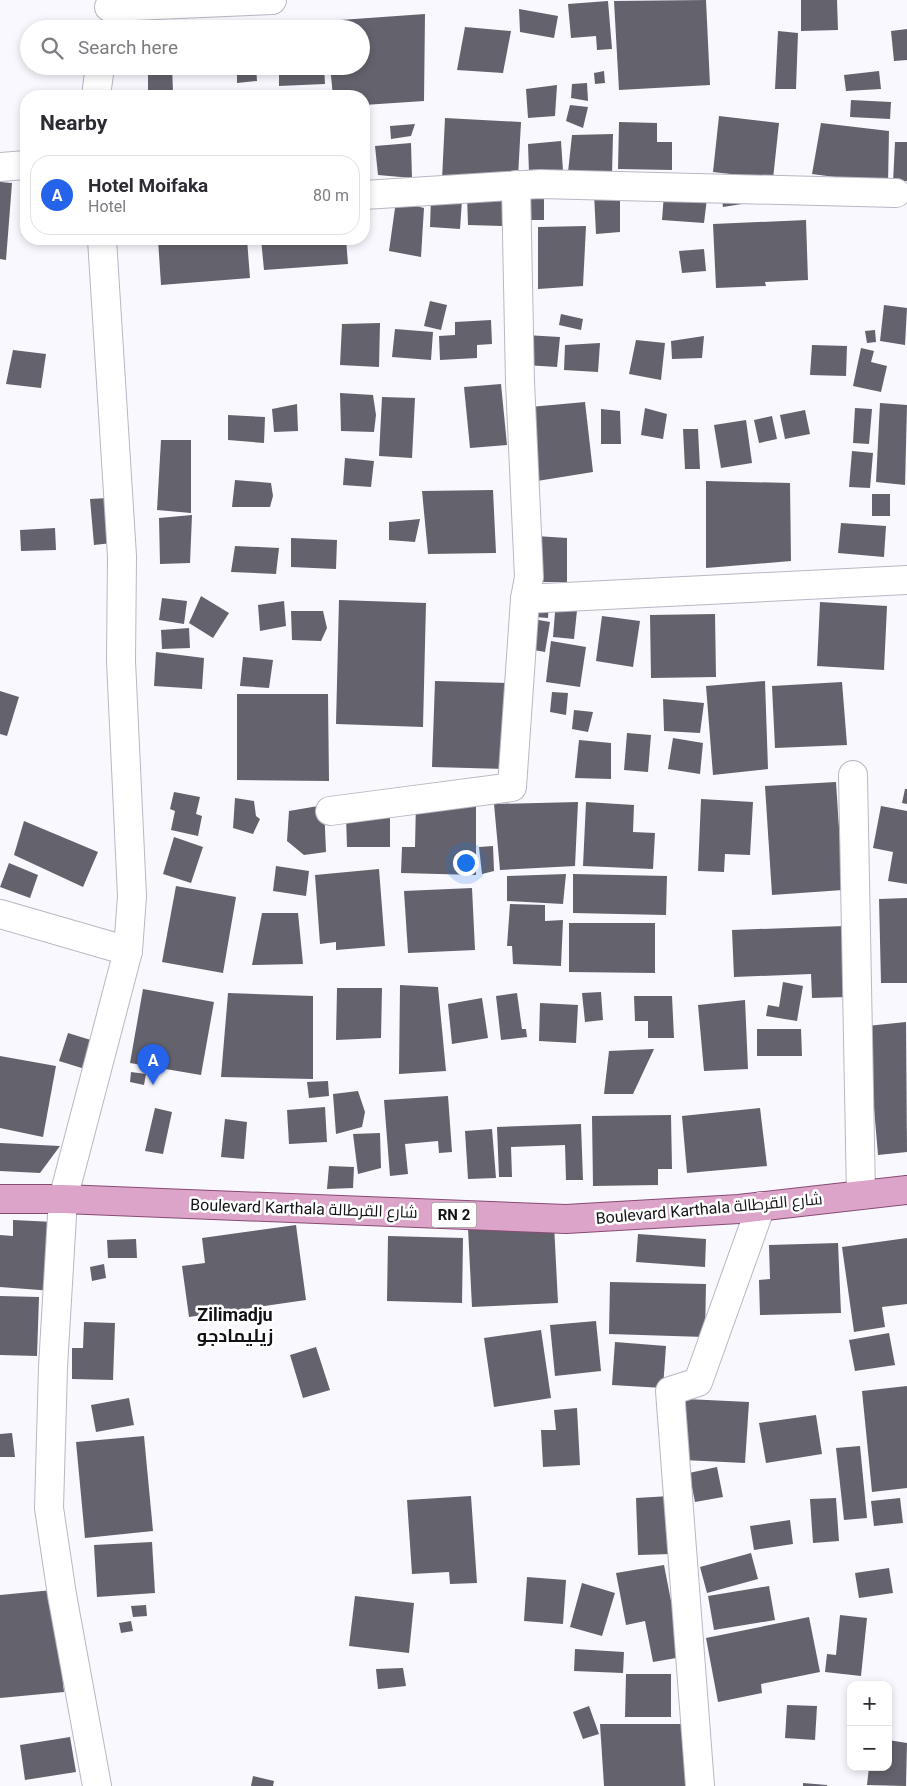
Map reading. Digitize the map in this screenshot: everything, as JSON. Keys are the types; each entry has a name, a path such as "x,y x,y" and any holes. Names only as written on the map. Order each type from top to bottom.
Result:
{"main road":[{"name":"Boulevard Karthala شارع القرطالة","path":"0,1199 63,1199 566,1219 761,1206 907,1190"}],"street":[{"path":"108,12 272,0"},
{"path":"97,90 99,75"},
{"path":"0,167 20,165"},
{"path":"370,194 540,184 896,193"},
{"path":"330,811 512,787 525,599 529,577 520,382 516,186"},
{"path":"97,1786 62,1595 49,1508 52,1367 63,1199 128,950 132,896 121,662 122,556 102,245"},
{"path":"525,599 907,580"},
{"path":"853,775 861,1195"},
{"path":"0,914 128,950"},
{"path":"700,1786 670,1391 698,1382 761,1206"}],"building":[{"path":"706,0 710,85 619,90 614,1"},
{"path":"801,0 837,0 838,30 801,31"},
{"path":"608,1 612,49 597,50 596,36 571,38 568,4"},
{"path":"519,9 558,16 554,38 520,32"},
{"path":"425,14 424,101 370,105 370,90 332,90 331,75 370,75 370,20 340,20"},
{"path":"465,27 511,31 503,73 457,70"},
{"path":"907,29 907,60 894,61 891,31"},
{"path":"778,31 798,33 796,89 775,89"},
{"path":"604,71 605,83 595,84 594,73"},
{"path":"879,71 881,89 846,91 844,75"},
{"path":"148,75 172,75 173,90 148,90"},
{"path":"237,75 257,75 257,81 237,83"},
{"path":"279,75 324,75 325,84 279,86"},
{"path":"587,83 588,101 571,98 572,84"},
{"path":"557,85 555,116 528,118 526,89"},
{"path":"851,100 891,102 890,119 850,117"},
{"path":"570,105 588,107 583,128 566,121"},
{"path":"719,116 779,123 773,179 713,172"},
{"path":"445,118 521,122 518,177 442,179"},
{"path":"619,122 657,123 657,142 672,142 672,170 618,169"},
{"path":"821,123 889,131 888,184 812,174"},
{"path":"415,124 411,136 391,139 390,126"},
{"path":"613,134 612,175 568,172 572,135"},
{"path":"561,141 563,171 529,173 528,144"},
{"path":"895,142 907,142 907,181 893,182"},
{"path":"411,143 412,178 378,175 375,146"},
{"path":"0,182 12,183 6,260 0,259"},
{"path":"620,192 620,232 596,234 594,193"},
{"path":"522,193 544,193 544,220 522,220"},
{"path":"664,194 707,198 704,223 662,220"},
{"path":"467,195 504,196 507,213 502,226 468,225"},
{"path":"741,197 742,204 723,207 722,200"},
{"path":"431,198 462,200 460,229 430,227"},
{"path":"396,201 424,208 421,257 389,251"},
{"path":"806,220 808,280 765,282 766,286 716,288 713,224"},
{"path":"586,226 583,286 538,289 538,227"},
{"path":"158,245 247,245 250,278 161,285"},
{"path":"262,245 346,245 348,264 264,270"},
{"path":"704,249 706,271 682,273 679,251"},
{"path":"430,301 447,305 441,330 424,326"},
{"path":"884,305 907,308 905,345 880,341"},
{"path":"561,314 583,319 581,330 559,325"},
{"path":"491,320 492,344 477,345 477,358 440,360 439,336 455,335 455,322"},
{"path":"380,323 379,367 340,365 342,324"},
{"path":"395,329 433,332 431,360 392,357"},
{"path":"875,330 876,342 867,343 865,331"},
{"path":"525,335 560,337 557,367 525,365"},
{"path":"704,336 702,358 672,359 671,341"},
{"path":"636,340 665,343 661,380 629,374"},
{"path":"600,343 598,372 564,370 565,345"},
{"path":"812,345 847,346 846,376 810,375"},
{"path":"861,348 874,351 871,362 887,366 881,392 853,386"},
{"path":"13,350 46,354 41,388 6,384"},
{"path":"501,384 507,445 470,448 464,387"},
{"path":"340,393 373,395 376,415 374,432 341,431"},
{"path":"382,397 415,398 412,458 379,456"},
{"path":"585,402 593,472 537,481 530,407"},
{"path":"880,403 907,405 905,485 876,482"},
{"path":"297,404 298,431 274,432 272,409"},
{"path":"645,408 667,414 663,439 641,435"},
{"path":"855,408 872,409 869,444 853,443"},
{"path":"601,409 620,411 621,444 601,444"},
{"path":"805,410 810,434 785,439 780,415"},
{"path":"228,415 265,417 264,443 228,440"},
{"path":"772,416 777,439 759,443 754,420"},
{"path":"746,420 752,463 721,468 714,425"},
{"path":"683,429 698,429 700,469 685,469"},
{"path":"161,440 191,440 191,513 157,510"},
{"path":"852,451 873,453 870,488 849,487"},
{"path":"345,458 374,461 371,487 343,485"},
{"path":"235,480 271,483 273,496 270,507 232,507"},
{"path":"706,481 790,483 791,561 706,568"},
{"path":"493,490 496,553 428,554 422,491"},
{"path":"872,494 890,494 890,516 872,516"},
{"path":"108,498 112,543 94,545 90,499"},
{"path":"192,515 190,563 160,564 159,518"},
{"path":"420,519 415,542 389,540 389,522"},
{"path":"841,523 886,526 884,557 838,553"},
{"path":"55,528 56,550 21,551 20,530"},
{"path":"536,536 567,538 567,582 538,582"},
{"path":"291,538 337,540 336,569 291,567"},
{"path":"235,546 279,548 276,574 231,572"},
{"path":"201,596 229,613 213,638 189,623"},
{"path":"162,598 187,601 184,624 159,620"},
{"path":"339,600 426,603 423,727 336,724"},
{"path":"556,600 578,601 574,639 553,637"},
{"path":"284,601 286,626 260,631 258,605"},
{"path":"820,602 887,606 884,670 817,666"},
{"path":"536,603 549,603 548,618 535,617"},
{"path":"291,611 323,611 327,628 321,641 292,640"},
{"path":"715,614 716,677 651,678 650,615"},
{"path":"602,616 640,621 633,667 596,661"},
{"path":"533,619 550,622 545,652 528,649"},
{"path":"189,628 190,648 162,649 161,630"},
{"path":"551,641 586,647 580,687 546,682"},
{"path":"156,652 204,658 202,689 154,686"},
{"path":"243,657 273,660 269,688 240,686"},
{"path":"435,681 508,683 506,769 432,767"},
{"path":"765,681 768,769 713,775 706,686"},
{"path":"842,682 847,745 775,748 772,686"},
{"path":"0,691 19,697 7,736 0,734"},
{"path":"552,692 568,693 566,715 550,712"},
{"path":"237,694 328,694 329,781 237,780"},
{"path":"663,699 704,703 700,733 664,731"},
{"path":"574,710 593,712 588,732 572,729"},
{"path":"627,733 651,735 648,772 624,770"},
{"path":"673,738 703,743 700,774 668,769"},
{"path":"579,740 611,743 611,779 575,778"},
{"path":"836,782 843,890 772,895 765,786"},
{"path":"905,789 907,789 907,804 902,803"},
{"path":"174,792 200,797 196,814 202,816 198,836 171,830 175,811 170,809"},
{"path":"235,798 254,801 256,816 260,819 253,834 233,828"},
{"path":"701,799 753,802 750,855 725,854 724,872 698,871"},
{"path":"416,801 476,802 476,875 401,873 402,847 415,847"},
{"path":"578,802 575,866 500,870 494,804"},
{"path":"586,802 634,805 633,832 655,833 653,869 583,866"},
{"path":"324,805 326,852 304,855 287,841 289,811"},
{"path":"881,806 907,811 907,884 888,881 893,852 873,848"},
{"path":"346,816 390,816 390,847 347,847"},
{"path":"24,821 98,852 83,887 14,855"},
{"path":"174,837 203,847 191,883 163,874"},
{"path":"493,846 494,871 482,874 479,847"},
{"path":"9,863 38,875 30,898 0,887"},
{"path":"276,866 309,871 306,896 273,891"},
{"path":"379,869 385,946 336,950 336,942 320,944 315,875"},
{"path":"566,874 563,904 507,901 507,876"},
{"path":"573,874 667,876 666,915 573,913"},
{"path":"176,886 236,897 223,973 162,962"},
{"path":"472,888 475,950 408,953 404,891"},
{"path":"907,898 907,983 881,983 879,899"},
{"path":"510,904 545,905 545,921 563,920 561,966 513,964 512,946 507,946"},
{"path":"262,913 298,913 303,964 252,965"},
{"path":"569,923 655,923 655,973 569,972"},
{"path":"845,926 848,997 812,998 811,974 734,977 732,930"},
{"path":"783,982 803,986 797,1021 766,1016 768,1005 779,1007"},
{"path":"400,985 438,987 446,1071 399,1074"},
{"path":"337,988 382,988 381,1038 336,1040"},
{"path":"143,989 214,1002 201,1075 130,1063"},
{"path":"601,992 603,1020 585,1022 582,993"},
{"path":"228,993 313,996 313,1079 221,1077"},
{"path":"517,993 522,1029 526,1029 527,1037 501,1040 496,996"},
{"path":"634,996 672,996 674,1038 648,1038 648,1021 635,1021"},
{"path":"482,998 488,1038 452,1044 448,1004"},
{"path":"745,1000 748,1069 704,1071 698,1005"},
{"path":"540,1003 578,1005 576,1043 539,1041"},
{"path":"906,1022 907,1152 878,1155 867,1026"},
{"path":"757,1029 801,1029 802,1056 757,1056"},
{"path":"68,1033 94,1041 85,1069 59,1061"},
{"path":"654,1049 633,1094 604,1094 609,1051"},
{"path":"0,1056 56,1066 43,1137 0,1128"},
{"path":"131,1072 146,1074 144,1085 130,1082"},
{"path":"328,1081 329,1096 309,1098 307,1082"},
{"path":"358,1091 365,1112 362,1127 336,1134 333,1094"},
{"path":"448,1096 452,1152 439,1153 438,1141 405,1144 408,1174 390,1176 384,1100"},
{"path":"325,1107 327,1142 289,1144 287,1110"},
{"path":"155,1108 172,1112 163,1154 145,1151"},
{"path":"760,1108 767,1166 687,1173 682,1116"},
{"path":"671,1115 672,1169 658,1169 658,1185 593,1186 592,1116"},
{"path":"225,1119 247,1122 244,1159 221,1157"},
{"path":"581,1124 583,1180 566,1180 565,1145 511,1147 512,1177 499,1177 497,1127"},
{"path":"492,1129 496,1178 468,1179 465,1131"},
{"path":"380,1133 381,1168 358,1174 353,1134"},
{"path":"0,1143 60,1146 40,1173 0,1171"},
{"path":"329,1166 354,1167 353,1188 327,1189"},
{"path":"13,1220 54,1222 53,1291 0,1287 0,1235 13,1236"},
{"path":"554,1224 558,1303 472,1307 468,1228"},
{"path":"296,1225 306,1300 189,1317 182,1266 205,1263 202,1238"},
{"path":"638,1234 706,1239 705,1267 636,1262"},
{"path":"388,1236 463,1238 462,1303 387,1301"},
{"path":"907,1238 907,1304 882,1307 885,1327 854,1332 842,1247"},
{"path":"136,1239 137,1258 108,1258 107,1240"},
{"path":"838,1243 841,1313 760,1315 759,1280 770,1279 769,1245"},
{"path":"104,1264 106,1278 92,1281 90,1267"},
{"path":"610,1282 706,1284 705,1337 609,1334"},
{"path":"0,1296 39,1297 37,1356 0,1355"},
{"path":"596,1321 601,1371 555,1376 550,1325"},
{"path":"84,1322 115,1323 113,1380 72,1379 72,1348 83,1348"},
{"path":"541,1330 551,1398 494,1407 484,1338"},
{"path":"889,1333 895,1365 855,1371 849,1340"},
{"path":"615,1342 666,1346 663,1388 612,1385"},
{"path":"316,1347 330,1390 303,1398 290,1355"},
{"path":"907,1386 907,1488 872,1492 862,1391"},
{"path":"129,1398 134,1425 96,1432 91,1405"},
{"path":"686,1399 749,1402 745,1463 683,1460"},
{"path":"577,1408 580,1465 543,1467 541,1430 556,1430 554,1410"},
{"path":"816,1415 822,1454 766,1463 759,1423"},
{"path":"12,1433 15,1457 0,1457 0,1434"},
{"path":"144,1436 153,1531 85,1538 76,1442"},
{"path":"860,1446 867,1518 844,1520 836,1448"},
{"path":"717,1467 723,1497 695,1502 689,1473"},
{"path":"471,1496 477,1583 450,1584 449,1572 412,1574 407,1500"},
{"path":"670,1496 671,1554 638,1555 636,1498"},
{"path":"836,1498 839,1541 813,1543 810,1499"},
{"path":"900,1498 903,1523 874,1526 871,1501"},
{"path":"790,1520 793,1544 754,1550 750,1526"},
{"path":"152,1542 155,1593 97,1597 94,1545"},
{"path":"751,1553 758,1579 707,1593 700,1567"},
{"path":"664,1565 682,1657 653,1662 645,1621 626,1625 616,1573"},
{"path":"889,1568 893,1593 859,1598 855,1573"},
{"path":"527,1577 566,1580 563,1624 524,1621"},
{"path":"582,1583 615,1593 602,1636 570,1627"},
{"path":"769,1586 775,1620 714,1630 708,1596"},
{"path":"53,1590 64,1692 0,1698 0,1595"},
{"path":"355,1596 414,1603 409,1653 349,1646"},
{"path":"146,1605 147,1616 133,1617 131,1606"},
{"path":"840,1615 867,1618 861,1676 825,1672 827,1654 836,1655"},
{"path":"809,1617 820,1672 761,1684 762,1693 718,1702 706,1638"},
{"path":"131,1621 133,1631 121,1633 119,1623"},
{"path":"575,1649 624,1652 623,1673 574,1671"},
{"path":"403,1668 406,1686 378,1689 376,1669"},
{"path":"626,1674 671,1674 671,1717 625,1717"},
{"path":"787,1705 817,1706 815,1740 785,1738"},
{"path":"589,1706 599,1734 583,1739 573,1712"},
{"path":"600,1724 688,1724 692,1786 604,1786"},
{"path":"70,1737 76,1772 25,1780 20,1745"},
{"path":"892,1741 907,1743 906,1786 867,1785 869,1771 892,1771"},
{"path":"253,1776 274,1781 273,1786 251,1786"},
{"path":"803,1783 827,1785 827,1786 803,1786"}],"place":[{"name":"Hotel Moifaka","path":"153,1085"}],"district":[{"name":"Zilimadju زيليمادجو","path":"235,1325"}]}
